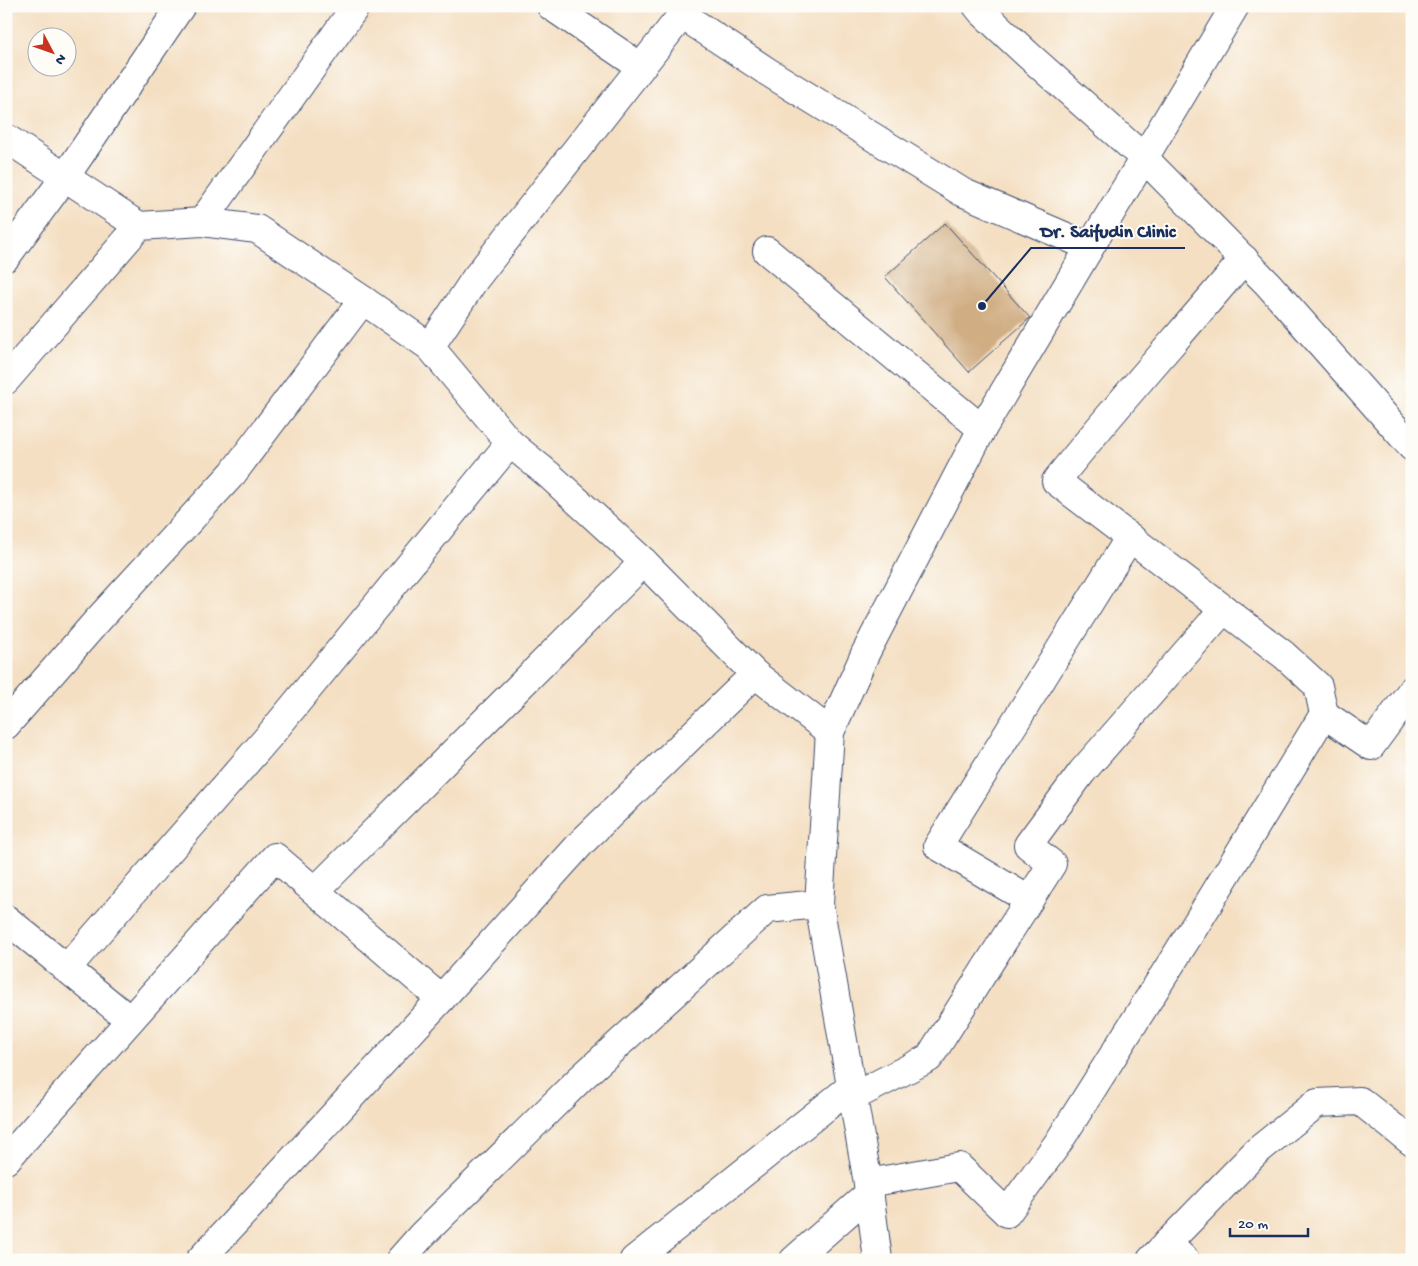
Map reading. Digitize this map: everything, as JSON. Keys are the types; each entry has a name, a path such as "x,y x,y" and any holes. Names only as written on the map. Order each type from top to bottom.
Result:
{"street":[{"path":"6,257 65,177 181,6"},
{"path":"202,222 356,6"},
{"path":"550,6 642,67"},
{"path":"978,6 980,11 1144,158 1244,259 1412,447"},
{"path":"878,1260 869,1188 819,904 830,732 865,654 982,429 1235,6"},
{"path":"430,347 475,279 686,10 768,72 962,192 1090,247"},
{"path":"6,138 139,226 202,222 257,229 430,347 510,442 550,475 644,562 755,674 830,732"},
{"path":"6,380 139,226"},
{"path":"767,251 982,429"},
{"path":"794,1260 869,1188 959,1167 1007,1213 1058,1143 1324,714 1318,686 1284,655 1056,481 1093,434 1178,338 1244,259"},
{"path":"6,725 233,473 363,300"},
{"path":"66,969 270,735 510,442"},
{"path":"1029,900 938,846 1130,537"},
{"path":"314,891 644,562"},
{"path":"634,1260 852,1092 928,1058 1052,864 1028,845 1082,772 1224,609"},
{"path":"200,1260 583,841 755,674"},
{"path":"1324,714 1371,746 1412,690"},
{"path":"6,1160 275,857 440,999"},
{"path":"400,1260 422,1235 580,1079 767,909 819,904"},
{"path":"6,919 130,1020"},
{"path":"1168,1254 1256,1152 1317,1103 1360,1101 1412,1142"}],"building":[{"path":"945,223 1030,318 969,372 885,277"}],"place":[{"name":"Dr. Saifudin Clinic","path":"982,306"}]}
